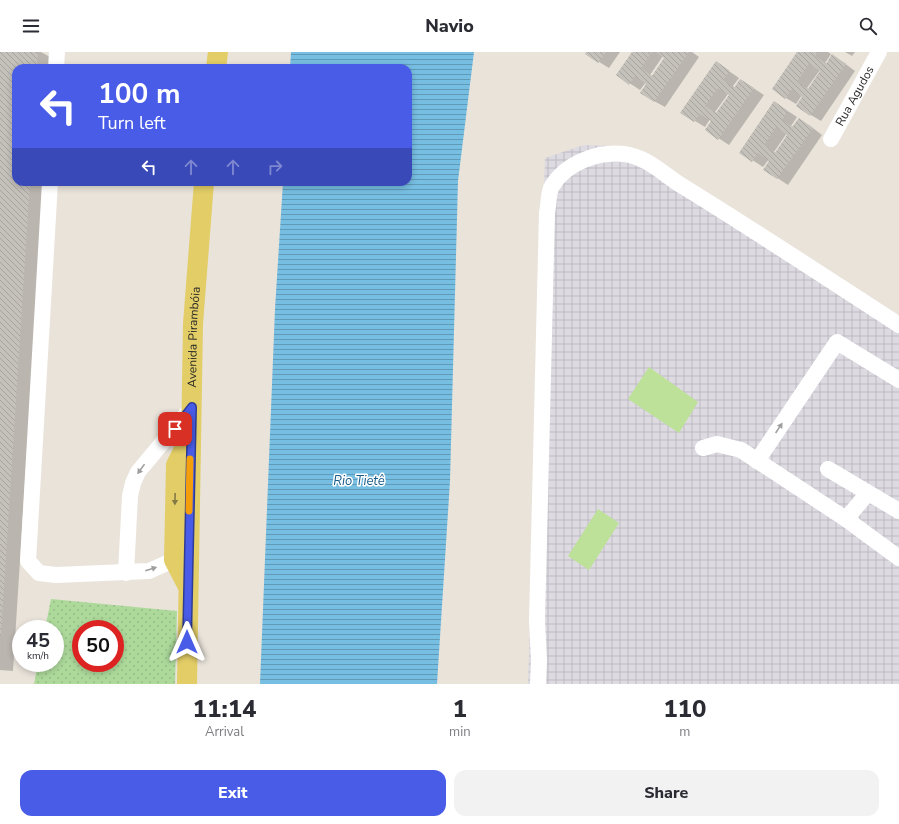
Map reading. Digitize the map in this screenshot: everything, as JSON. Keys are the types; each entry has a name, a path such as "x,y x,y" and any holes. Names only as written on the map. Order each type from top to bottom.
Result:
{"main road":[{"path":"216,64 218,52"},
{"name":"Avenida Pirambóia","path":"187,684 193,324 204,186"},
{"path":"188,586 174,560 176,465 191,435"}],"street":[{"path":"56,64 57,52"},
{"name":"Rua Agudos","path":"831,139 879,52"},
{"path":"538,684 539,660 537,621 547,212 552,187 565,172 582,161 607,154 623,154 648,162 681,186 737,219 899,325"},
{"path":"50,186 28,561 40,573 56,575 149,571 174,560"},
{"path":"757,461 837,342 899,380"},
{"path":"126,573 130,496 133,483 138,472 192,407"},
{"path":"703,448 717,444 741,450 846,519 899,558"},
{"path":"153,454 176,465"},
{"path":"828,470 899,511"},
{"path":"846,519 868,493"}],"shaded area":[{"path":"584,145 611,146 647,156 899,319 899,684 528,684 545,158"}],"green space":[{"path":"649,367 698,402 679,433 628,399"},
{"path":"598,509 619,523 589,570 568,556"},
{"path":"51,599 177,611 175,684 34,684 36,672 64,672 64,620 47,620"}],"water":[{"name":"Rio Tietê","path":"291,52 474,52 458,181 450,481 437,684 260,684 275,309 283,186 412,186 412,64 290,64"}],"building":[{"path":"0,52 38,52 37,64 12,64 12,186 30,186 0,635"},
{"path":"586,52 606,52 598,63 585,54"},
{"path":"632,52 652,52 641,68 652,76 664,58 656,52 689,52 654,102 640,93 646,84 635,76 629,85 616,75"},
{"path":"797,52 818,52 815,56 826,64 832,54 846,64 810,116 796,106 802,97 792,89 785,99 772,89","holes":["809,64 820,71 808,89 797,82"]},
{"path":"716,61 730,71 723,80 734,88 740,79 754,88 718,140 705,130 711,121 700,114 694,122 680,113","holes":["718,88 729,95 716,113 705,106"]},
{"path":"774,101 788,111 782,120 792,127 799,118 813,128 777,179 763,170 769,161 758,153 752,162 739,153","holes":["776,127 787,135 775,153 764,145"]}],"slow traffic":[{"path":"189,511 190,459"}],"route":[{"path":"175,429 192,407 187,642"}]}
